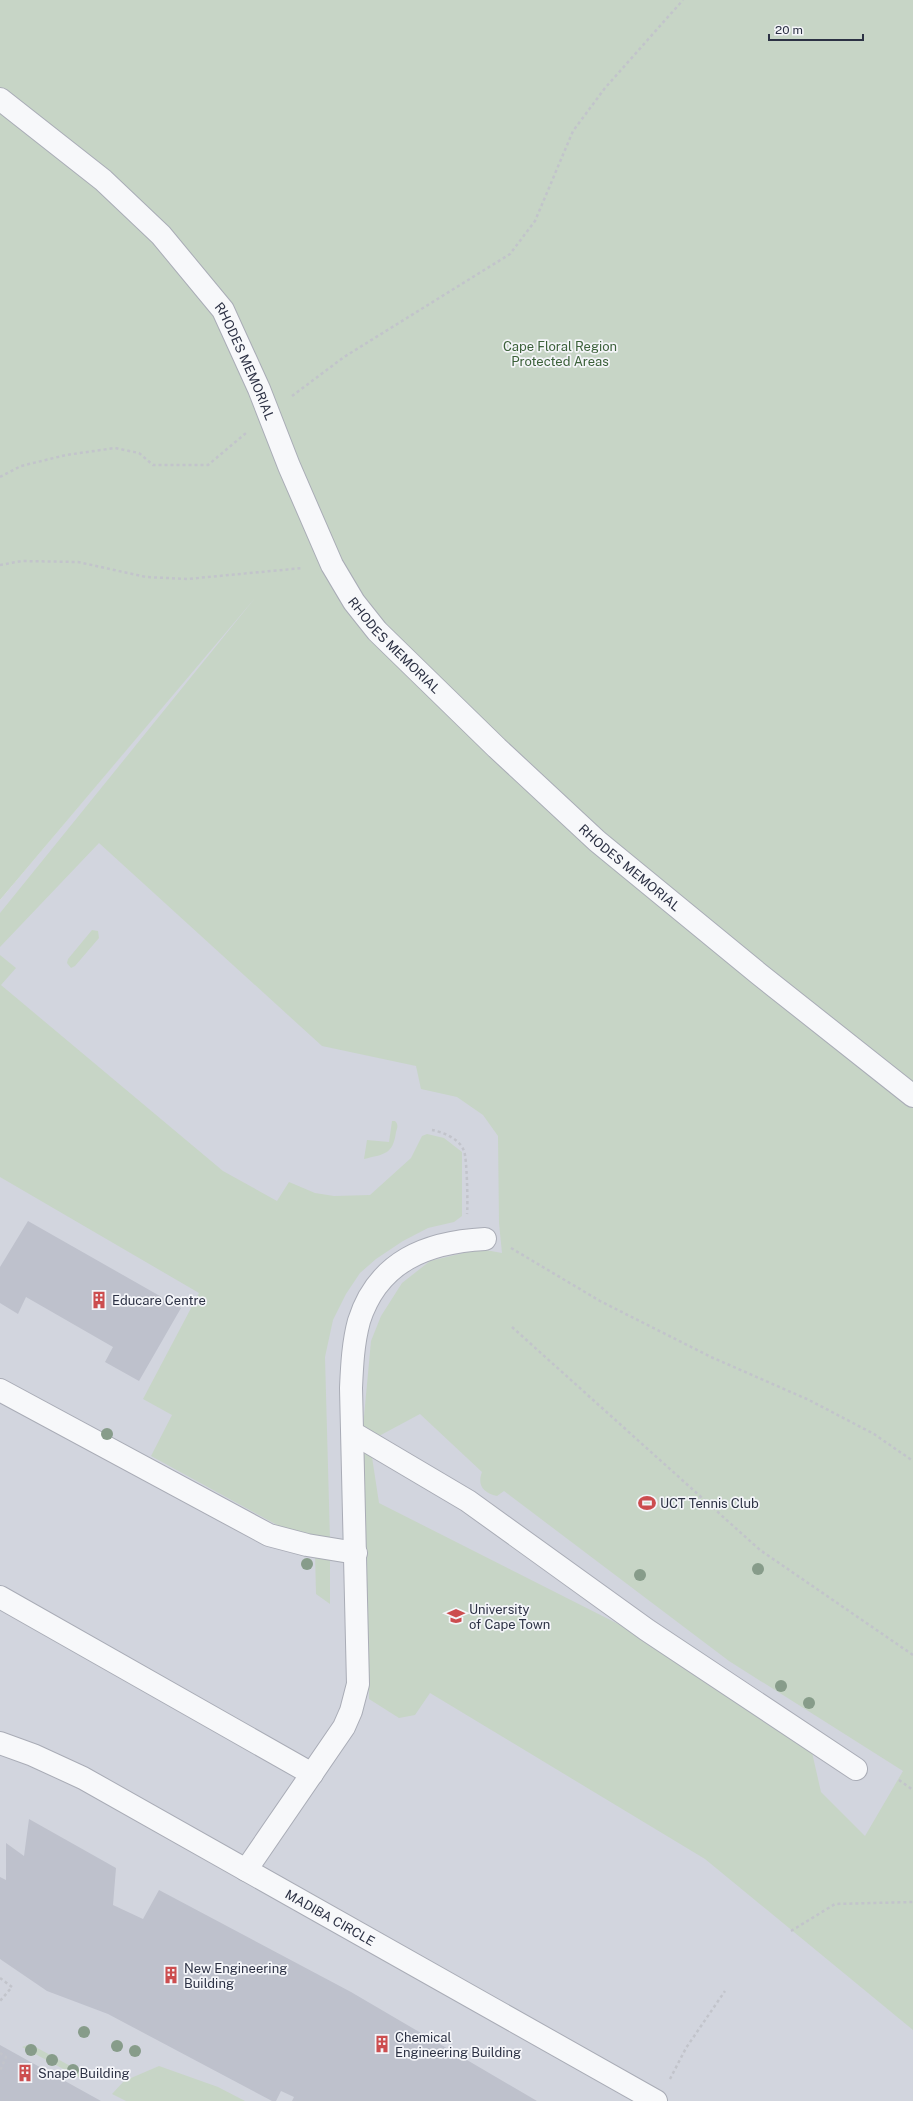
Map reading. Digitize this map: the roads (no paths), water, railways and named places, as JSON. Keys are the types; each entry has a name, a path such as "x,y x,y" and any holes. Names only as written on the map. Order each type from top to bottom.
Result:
{"street":[{"name":"RHODES MEMORIAL","path":"0,99 103,180 166,241 223,310 259,389 268,414 332,565 354,602 377,631 497,748 597,841 759,974 913,1096"},
{"path":"246,1870 346,1722 351,1711 358,1684 351,1388 354,1346 359,1321 365,1305 377,1284 393,1268 426,1249 447,1242 485,1239"},
{"path":"0,1390 269,1535 307,1546 356,1553"},
{"path":"353,1433 468,1501 647,1630 856,1769"},
{"path":"0,1597 312,1774"},
{"name":"MADIBA CIRCLE","path":"0,1743 33,1755 83,1778 656,2101"}],"place":[{"name":"Educare Centre","path":"99,1300"},
{"name":"UCT Tennis Club","path":"647,1503"},
{"name":"University of Cape Town","path":"456,1616"},
{"name":"New Engineering Building","path":"171,1975"},
{"name":"Chemical Engineering Building","path":"382,2044"},
{"name":"Snape Building","path":"25,2073"}],"park label":[{"name":"Cape Floral Region Protected Areas","path":"560,354"}]}
